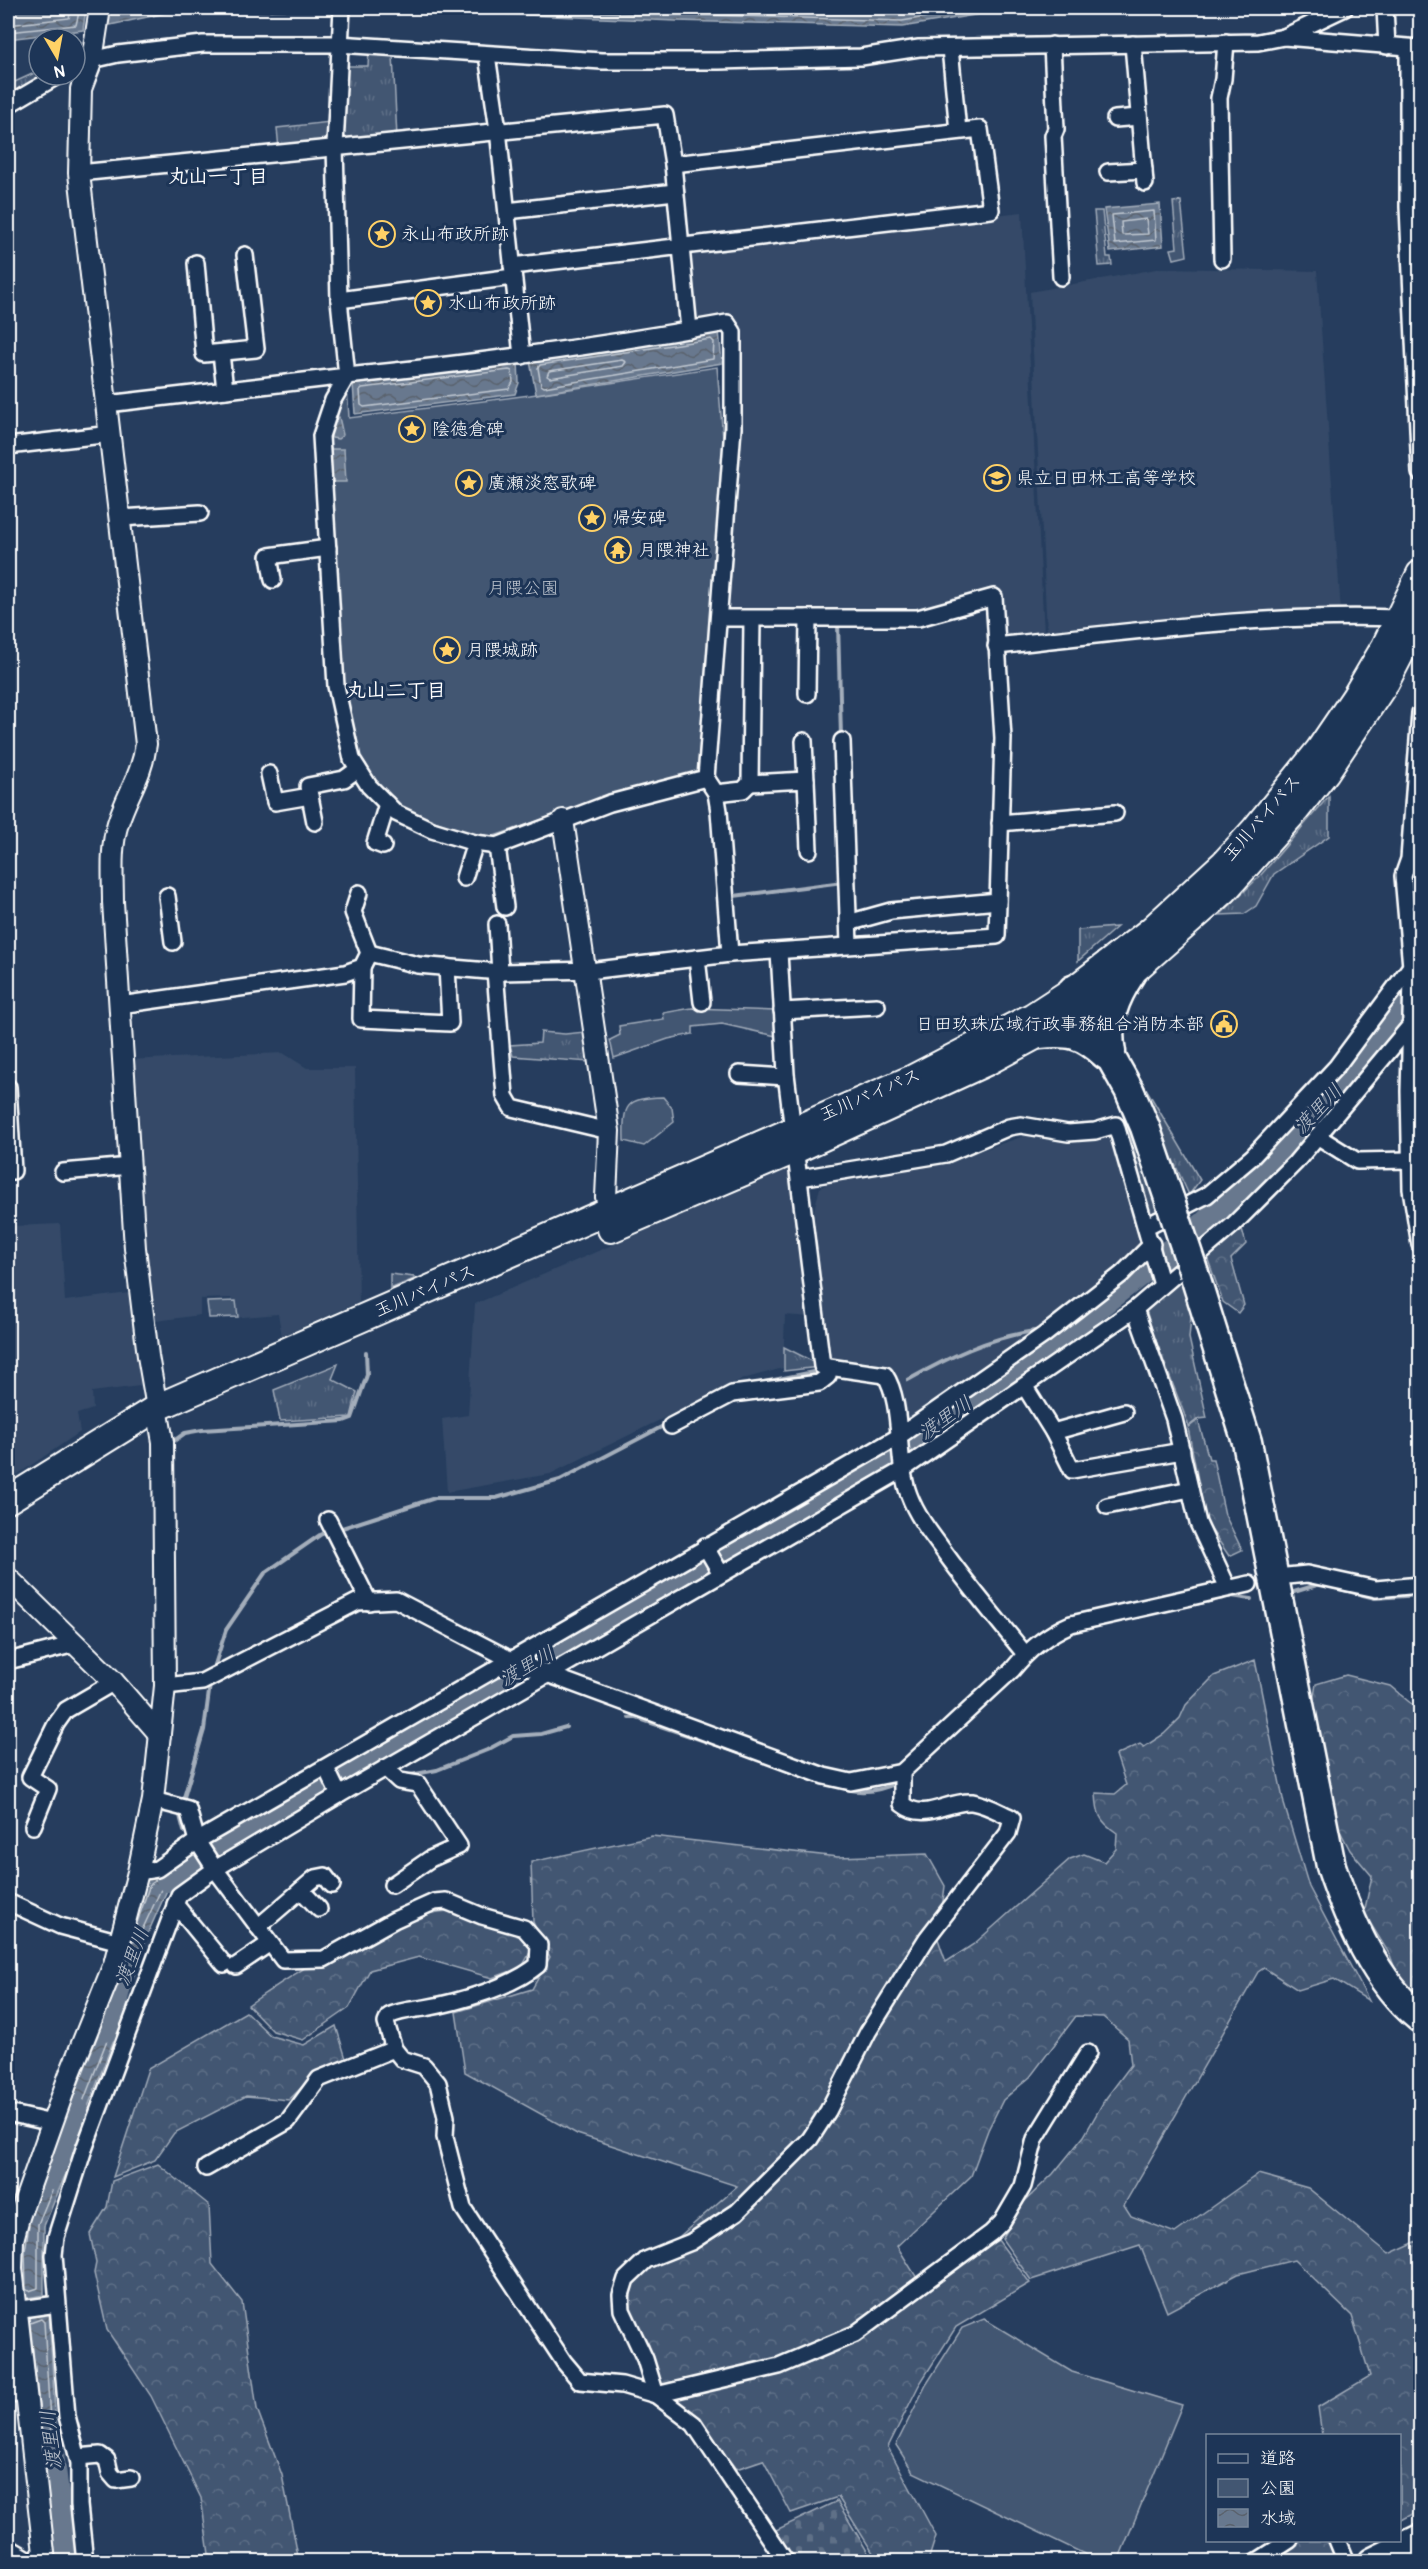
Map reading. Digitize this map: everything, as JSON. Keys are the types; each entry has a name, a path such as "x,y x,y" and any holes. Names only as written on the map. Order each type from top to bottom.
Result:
{"highway":[{"name":"玉川バイパス","path":"8,1500 93,1444 612,1220 793,1139 963,1054 1033,1016 1131,973 1224,891 1264,849 1326,772 1381,690 1414,621 1420,574"},
{"name":"玉川バイパス","path":"793,1139 917,1095 1039,1034 1224,863 1255,829 1319,750 1355,698 1414,621"},
{"path":"1114,1063 1107,1025 1117,994 1131,973"},
{"path":"1077,997 1114,1063 1145,1127 1204,1303 1247,1442 1330,1866 1342,1901 1389,1986 1420,2018"},
{"path":"1039,1034 1062,1032 1078,1035 1092,1042 1114,1063"},
{"path":"1204,1303 1284,1719 1319,1876 1333,1912 1353,1950 1392,2008 1420,2034"},
{"path":"1401,2535 1420,2525"},
{"path":"1374,2562 1420,2539"},
{"path":"1352,2562 1390,2542"}],"street":[{"path":"87,54 100,8"},
{"path":"342,8 338,44 335,146 339,300 347,376 333,400 321,436 336,686 352,759 369,786 396,813 432,830 475,843 497,846 610,803 706,778"},
{"path":"87,63 118,54 202,44 338,44 602,61 719,61 861,57 919,48 1258,42 1284,37 1345,8"},
{"path":"1385,8 1387,46"},
{"path":"1284,37 1414,48 1408,207 1420,473"},
{"path":"1222,259 1219,98 1226,42"},
{"path":"1108,172 1145,176 1133,44"},
{"path":"1052,45 1056,129 1053,136 1061,278"},
{"path":"950,48 958,131"},
{"path":"487,55 498,130 522,356"},
{"path":"8,105 39,87"},
{"path":"8,2547 30,2560 44,2558 17,2394 12,2310 13,2241 52,2123 114,1964 138,1872 162,1802 160,1735 165,1686 163,1442 148,1356 135,1248 113,902 113,846 118,822 143,767 146,744 79,173 81,87"},
{"path":"79,173 665,115 673,164 679,247 689,330"},
{"path":"1115,119 1139,117"},
{"path":"339,300 513,271 679,247 991,210 980,129 673,164"},
{"path":"507,211 675,192"},
{"path":"196,263 204,354 256,349 245,255"},
{"path":"107,404 522,356 727,323 733,332 733,428 706,778 716,793 730,954"},
{"path":"221,352 225,390"},
{"path":"8,446 111,434"},
{"path":"121,518 200,513"},
{"path":"273,580 269,556 328,548"},
{"path":"120,1005 345,973 366,960 498,972 586,970 730,954 997,936 1003,738 994,597 918,618 752,620 719,618"},
{"path":"807,694 808,618"},
{"path":"996,646 1212,624 1322,618 1414,621"},
{"path":"750,783 752,620"},
{"path":"1420,712 1409,859 1403,876 1411,973 1411,1027 1415,1092 1410,1160 1411,1189 1420,1245"},
{"path":"804,741 809,850"},
{"path":"842,741 849,945"},
{"path":"315,822 308,786 344,779 358,769"},
{"path":"269,774 274,802 310,796"},
{"path":"716,793 743,790 750,783 806,780"},
{"path":"383,846 375,843 387,804"},
{"path":"1000,823 1115,813"},
{"path":"563,820 609,1131 606,1197 612,1220"},
{"path":"464,878 475,843"},
{"path":"497,846 505,907"},
{"path":"359,893 353,912 366,960 361,1018 450,1023 447,967"},
{"path":"167,896 172,942"},
{"path":"848,923 891,911 998,901"},
{"path":"497,924 504,1096 512,1108 609,1131"},
{"path":"779,952 786,1077 822,1366 885,1375 893,1387 902,1470 909,1496 919,1516 973,1591 1025,1654"},
{"path":"1147,1226 1207,1195 1252,1157 1337,1066 1411,973 1420,954"},
{"path":"698,958 702,1002"},
{"path":"783,1011 877,1006"},
{"path":"85,2562 78,2457 67,2416 54,2255 61,2221 179,1894 214,1869 385,1768 720,1572 902,1470 1135,1309 1233,1225 1295,1163 1420,1014"},
{"path":"739,1074 786,1077"},
{"path":"8,1087 13,1171 8,1171"},
{"path":"800,1178 946,1154 1009,1127 1021,1125 1068,1133 1095,1131 1116,1125 1147,1226 1162,1285"},
{"path":"1317,1136 1357,1161 1410,1160"},
{"path":"63,1172 130,1166"},
{"path":"138,1872 157,1869 198,1841 513,1660 705,1546 898,1437 1044,1335 1122,1274 1152,1244"},
{"path":"1135,1309 1174,1419 1198,1523 1228,1588"},
{"path":"671,1426 732,1394 819,1383 828,1376 828,1367"},
{"path":"1025,1387 1053,1431 1072,1470 1182,1450"},
{"path":"1053,1431 1124,1412"},
{"path":"1107,1506 1190,1489"},
{"path":"328,1520 369,1602"},
{"path":"705,1546 720,1572"},
{"path":"1287,1576 1307,1574 1376,1588 1420,1585"},
{"path":"8,1578 114,1682 160,1735"},
{"path":"165,1686 202,1682 357,1602 396,1600 513,1660 547,1674 824,1776 851,1782 902,1779 1012,1670 1025,1654 1057,1630 1071,1624 1249,1584"},
{"path":"8,1661 75,1644"},
{"path":"33,1826 48,1789 30,1777 56,1724 66,1710 114,1682"},
{"path":"326,1768 339,1795"},
{"path":"385,1768 399,1781 418,1784 459,1846 430,1859 392,1886"},
{"path":"656,2396 645,2359 622,2310 621,2295 626,2279 646,2260 691,2242 737,2212 810,2139 828,2112 868,2032 927,1938 1008,1833 1012,1818 972,1802 924,1813 908,1809 902,1804 902,1779"},
{"path":"162,1802 188,1809 198,1841 214,1869 283,1960 324,1959 394,1920 434,1902 446,1901 482,1916 524,1928 539,1945 538,1965 526,1975 464,1998 426,2008 399,2011 389,2016 386,2023 394,2049 402,2059 424,2066 438,2083 446,2117 445,2137 463,2208 564,2362 580,2381 622,2385 656,2396 694,2424 786,2562"},
{"path":"258,1927 315,1878 325,1876 332,1886"},
{"path":"301,1890 320,1909"},
{"path":"8,1902 60,1926 120,1942"},
{"path":"174,1904 230,1965 270,1943"},
{"path":"206,2168 288,2121 319,2079 394,2049"},
{"path":"656,2396 779,2366 855,2334 991,2233 1002,2222 1023,2186 1035,2139 1088,2053"},
{"path":"8,2113 52,2123"},
{"path":"12,2310 57,2304"},
{"path":"78,2457 100,2455 106,2460 110,2474 116,2480 131,2478"},
{"path":"1256,2562 1288,2542"},
{"path":"1337,2542 1346,2562"}],"shaded area":[{"path":"1022,212 1044,634 1002,640 998,594 917,614 725,614 738,333 692,326 684,251"},
{"path":"1162,268 1317,271 1341,612 1199,619 1047,632 1030,292"},
{"path":"283,1053 307,1068 355,1068 359,1302 282,1336 278,1314 233,1318 231,1298 200,1299 200,1315 149,1322 126,1060"},
{"path":"1033,1133 1112,1134 1145,1244 1117,1270 903,1426 896,1374 829,1360 821,1308 814,1210 820,1188 836,1178 947,1162"},
{"path":"793,1167 811,1317 785,1315 783,1368 743,1379 550,1474 447,1492 442,1419 468,1415 475,1304"},
{"path":"60,1224 65,1301 137,1292 148,1385 92,1392 93,1409 77,1414 80,1432 8,1481 8,1234 11,1234 14,1226"}],"green space":[{"path":"369,51 393,55 397,138 338,144 340,66 368,66"},
{"path":"27,76 27,87 29,87 8,99 8,85"},
{"path":"330,122 329,144 279,149 277,128"},
{"path":"1181,201 1187,256 1174,259 1171,249 1177,248 1173,202"},
{"path":"1094,211 1102,211 1107,257 1111,257 1112,265 1099,266"},
{"name":"月隈公園","path":"717,367 725,462 697,777 611,796 494,836 468,834 406,810 385,794 363,767 352,733 341,679 325,436 347,386 349,418 530,395"},
{"path":"1329,796 1329,836 1274,874 1256,906 1244,914 1220,915 1260,876"},
{"path":"1117,927 1078,961 1078,930"},
{"path":"692,1008 775,1011 776,1036 722,1024 693,1027 693,1034 668,1039 614,1058 610,1040 620,1035 619,1026 664,1019 663,1013"},
{"path":"541,1032 565,1034 585,1032 589,1062 513,1056 510,1045 540,1043"},
{"path":"1121,1046 1200,1180 1189,1195"},
{"path":"663,1097 672,1108 674,1122 644,1146 624,1141 624,1119 629,1106 641,1099"},
{"path":"1120,1102 1165,1212 1153,1216 1147,1210 1133,1146"},
{"path":"1242,1229 1246,1244 1231,1259 1244,1305 1238,1313 1223,1302 1207,1257"},
{"path":"390,1274 414,1277 414,1279 390,1289"},
{"path":"1186,1274 1193,1296 1189,1338 1207,1418 1198,1419 1189,1426 1145,1307"},
{"path":"236,1301 238,1317 209,1318 207,1302"},
{"path":"784,1347 818,1364 819,1367 784,1371"},
{"path":"338,1364 332,1379 357,1392 351,1417 280,1421 274,1390"},
{"path":"1198,1420 1209,1459 1213,1459 1225,1515 1242,1550 1229,1556 1206,1522 1188,1428"},
{"path":"1255,1660 1284,1804 1309,1887 1369,2001 1334,1979 1298,1990 1264,1968 1258,1972 1124,2205 1131,2216 1175,2233 1258,2174 1308,2188 1389,2254 1420,2240 1420,2510 1401,2520 1401,2434 1322,2434 1318,2407 1370,2376 1352,2316 1294,2260 1238,2274 1167,2312 1140,2245 1031,2280 1002,2239 1024,2202 1053,2174 1084,2136 1104,2101 1131,2065 1128,2039 1103,2017 1076,2016 1030,2077 1003,2100 988,2130 971,2176 897,2246 917,2278 848,2328 782,2357 659,2387 649,2345 630,2314 632,2278 737,2186 577,2134 465,2072 456,2012 532,1989 550,1957 533,1922 531,1862 652,1836 838,1857 927,1854 945,1886 938,1939 946,1962 974,1944 1070,1859 1084,1854 1104,1862 1116,1849 1117,1833 1106,1825 1100,1816 1096,1793 1115,1794 1126,1785 1116,1755 1140,1744 1144,1747 1164,1734 1180,1718 1186,1705 1214,1676"},
{"path":"1346,1675 1390,1686 1420,1711 1420,2002 1400,1982 1390,1955 1364,1913 1372,1876 1350,1850 1338,1827 1310,1720 1316,1684"},
{"path":"449,1911 515,1930 534,1945 522,1967 492,1978 419,1957 370,1970 349,2008 303,2040 273,2031 248,2005 318,1960 371,1933 424,1914"},
{"path":"246,2012 271,2036 304,2045 336,2026 347,2062 314,2075 289,2100 246,2096 174,2133 155,2160 113,2177 148,2069"},
{"path":"158,2164 209,2205 212,2264 242,2302 257,2409 282,2475 299,2561 210,2561 201,2498 151,2396 107,2330 94,2273 96,2263 90,2234 107,2207 112,2181"},
{"path":"998,2240 1030,2283 956,2327 919,2385 888,2447 936,2536 928,2561 878,2561 838,2497 791,2513 763,2460 736,2469 698,2419 668,2397 779,2373 813,2362 862,2339 969,2256"},
{"path":"984,2319 1072,2372 1182,2405 1118,2561 1099,2561 913,2472 896,2445 926,2385 962,2328"},
{"path":"837,2501 873,2561 793,2561 774,2531"},
{"path":"1293,2542 1329,2542 1336,2558 1329,2561 1260,2562"}],"water":[{"path":"8,8 86,8 83,27 27,27 27,37 8,39"},
{"path":"105,8 189,8 101,27"},
{"path":"190,8 322,8 197,14"},
{"path":"349,8 1017,8 902,27"},
{"path":"1160,204 1163,246 1110,252 1104,209"},
{"path":"719,331 722,363 536,394 530,361"},
{"path":"518,362 519,383 515,394 355,414 353,383"},
{"path":"339,417 343,435 338,439 332,438 328,433 333,418"},
{"path":"324,449 344,449 346,482 327,482"},
{"path":"188,1852 199,1867 168,1888 123,1989 110,1985 145,1880"},
{"path":"108,1994 128,2003 74,2143 52,2136"},
{"path":"49,2144 74,2154 44,2226 44,2295 21,2299 19,2251"},
{"path":"49,2312 59,2478 41,2481 23,2316"},
{"path":"64,2489 71,2561 48,2561 40,2492"}],"waterway":[{"path":"838,623 841,737"},
{"path":"734,896 843,882"},
{"name":"渡里川","path":"168,1880 184,1866 907,1445 1060,1337 1204,1224 1338,1090 1420,989"},
{"path":"908,1380 969,1350 1001,1338 1034,1331"},
{"path":"171,1443 185,1433 202,1430 344,1421 352,1418 367,1375 366,1352"},
{"path":"749,1385 818,1371"},
{"path":"336,1530 435,1498 496,1498 560,1480 667,1424"},
{"path":"213,1671 226,1630 265,1573 320,1535 328,1532"},
{"path":"1294,1592 1320,1584 1375,1598 1420,1595"},
{"path":"1191,1605 1232,1596 1251,1599"},
{"path":"182,1804 204,1730 210,1684"},
{"path":"629,1718 637,1718 740,1753"},
{"path":"405,1776 437,1770 487,1750 513,1736 541,1734 566,1727"},
{"path":"838,1786 853,1791 867,1791 882,1789 897,1783"},
{"path":"179,1812 184,1831"},
{"name":"渡里川","path":"109,2029 121,1977 130,1957"},
{"name":"渡里川","path":"48,2179 78,2112"},
{"name":"渡里川","path":"51,2446 66,2562"}],"place":[{"name":"永山布政所跡","path":"382,234"},
{"name":"水山布政所跡","path":"428,303"},
{"name":"陰徳倉碑","path":"412,429"},
{"name":"県立日田林工高等学校","path":"997,478"},
{"name":"廣瀬淡窓歌碑","path":"469,483"},
{"name":"帰安碑","path":"592,518"},
{"name":"月隈神社","path":"618,550"},
{"name":"月隈城跡","path":"447,650"},
{"name":"日田玖珠広域行政事務組合消防本部","path":"1224,1024"}],"district":[{"name":"丸山一丁目","path":"218,176"},
{"name":"丸山二丁目","path":"396,690"}]}
